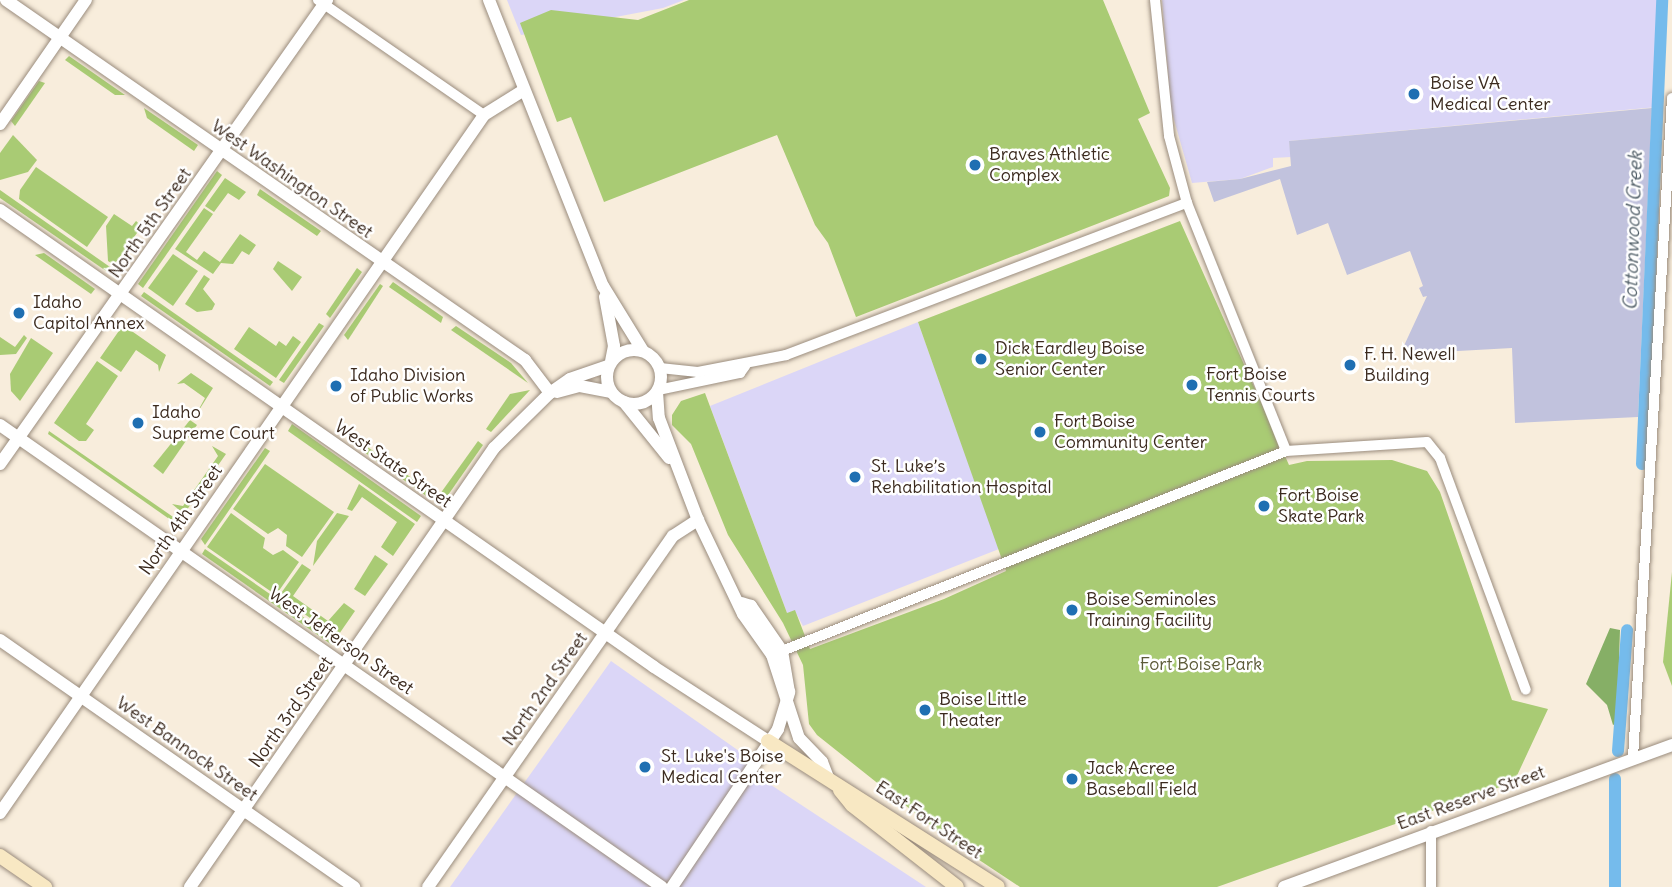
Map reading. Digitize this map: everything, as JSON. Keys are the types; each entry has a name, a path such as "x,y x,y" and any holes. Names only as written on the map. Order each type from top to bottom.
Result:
{"main road":[{"name":"East Fort Street","path":"768,741 833,783 873,804 998,887"},
{"name":"East Fort Street","path":"833,783 852,805 942,871 957,887"},
{"path":"0,856 45,887"}],"street":[{"name":"West Washington Street","path":"6,0 381,263 525,360 550,393"},
{"path":"0,124 86,0"},
{"path":"489,0 603,286 643,351 660,368 698,372 737,363 745,366 824,342 1187,203"},
{"path":"1155,0 1169,136 1187,203 1286,451"},
{"path":"323,1 484,115"},
{"name":"North 5th Street","path":"0,464 222,151 323,1"},
{"name":"North 4th Street","path":"0,813 484,115 524,90"},
{"path":"1633,758 1672,97"},
{"name":"West State Street","path":"0,210 605,634 768,741"},
{"path":"603,286 613,334 609,364 611,392"},
{"path":"609,364 625,351 643,351"},
{"name":"North 3rd Street","path":"190,887 345,665 442,520 494,449 550,393 570,379 609,364"},
{"path":"624,402 640,404 658,391 740,373 745,366"},
{"path":"660,368 659,418 698,520 741,603 743,614 772,655 785,708 799,738 822,762 833,783"},
{"path":"550,393 580,386 611,392 624,402 676,467"},
{"name":"West Jefferson Street","path":"0,425 662,887"},
{"path":"782,651 1286,451 1427,442 1440,458 1526,690"},
{"name":"North 2nd Street","path":"428,887 673,536 698,520"},
{"path":"672,887 768,741 785,708 789,674 782,651 751,606 741,603"},
{"name":"West Bannock Street","path":"0,640 354,887"},
{"name":"East Reserve Street","path":"1283,887 1672,745"},
{"path":"1431,831 1431,887"}],"shaded area":[{"path":"507,0 684,0 663,8 521,35"},
{"name":"Boise VA Medical Center","path":"1162,0 1663,0 1657,107 1289,141 1291,157 1273,158 1273,167 1240,179 1192,183 1171,109"},
{"path":"1652,108 1638,417 1515,423 1512,348 1404,354 1402,350 1427,296 1423,297 1419,288 1423,286 1410,251 1347,275 1328,223 1297,235 1280,179 1214,202 1207,182 1240,179 1291,166 1289,141"},
{"name":"St. Luke’s Rehabilitation Hospital","path":"918,322 999,549 803,626 795,611 787,613 710,406"},
{"name":"St. Luke's Boise Medical Center","path":"611,661 739,751 768,783 926,887 450,887"}],"green space":[{"name":"Braves Athletic Complex","path":"689,0 1103,0 1150,113 1138,119 1170,188 1169,196 856,317 828,243 815,225 777,135 604,202 571,117 557,122 520,23 551,10 638,20"},
{"path":"69,56 125,95 115,95 65,60"},
{"path":"39,81 45,83 15,126 11,121"},
{"path":"144,108 198,145 194,151 147,118"},
{"path":"13,135 37,160 28,172 0,180 0,153"},
{"path":"36,167 108,217 87,247 19,199 20,190"},
{"path":"217,171 222,175 143,288 138,284"},
{"path":"225,178 246,192 239,200 228,193 214,212 205,206"},
{"path":"260,189 321,231 317,236 257,195"},
{"path":"0,190 110,267 109,273 0,198"},
{"path":"204,208 213,214 186,252 197,260 204,251 220,262 240,234 256,245 249,255 242,251 233,264 221,263 213,274 175,249"},
{"path":"114,214 132,226 136,221 142,226 114,265 108,261 106,226"},
{"name":"Fort Boise Park","path":"1180,221 1289,465 1307,461 1392,460 1427,471 1440,492 1512,700 1548,709 1514,782 1217,887 1020,887 949,840 817,735 809,724 803,665 783,623 728,535 691,444 672,425 672,415 681,401 705,393 787,613 795,610 810,649 944,599 1006,571 918,322"},
{"path":"44,253 95,289 91,294 35,255"},
{"path":"173,254 198,271 173,306 148,288"},
{"path":"278,261 302,277 292,291 273,269"},
{"path":"357,268 362,272 330,318 326,314"},
{"path":"204,275 210,279 203,289 215,304 212,310 197,312 185,304"},
{"path":"393,282 443,317 441,323 389,287"},
{"path":"380,284 383,286 348,340 344,335"},
{"path":"144,292 273,382 270,386 141,296"},
{"path":"319,323 324,326 284,383 279,380"},
{"path":"123,325 166,355 159,372 158,365 136,350 121,372 100,358"},
{"path":"456,326 511,363 528,383 451,330"},
{"path":"249,327 276,346 279,341 286,346 293,336 301,342 276,378 234,349"},
{"path":"24,335 27,338 16,354 0,355 0,337 15,347"},
{"path":"31,338 53,353 20,401 11,391 10,374"},
{"path":"97,361 118,376 86,424 94,430 86,441 79,441 54,423"},
{"path":"191,373 213,388 194,418 205,398 184,383 177,384"},
{"path":"530,390 491,432 486,429 510,394"},
{"path":"190,420 197,425 163,474 153,466"},
{"path":"292,424 421,516 417,522 288,431"},
{"path":"49,431 179,521 175,523 48,434"},
{"path":"349,434 436,495 432,500 347,440"},
{"path":"478,441 483,445 446,498 440,494"},
{"path":"212,446 226,454 184,514 172,504 183,506 218,456"},
{"path":"265,448 270,451 205,545 201,539"},
{"path":"265,464 334,512 302,557 286,546 287,535 278,528 268,534 233,509"},
{"path":"359,484 415,524 393,556 381,547 397,522 362,497 352,511 347,509"},
{"path":"231,513 265,538 263,548 273,555 283,550 299,562 276,595 207,547"},
{"path":"337,513 349,516 313,566 317,541"},
{"path":"205,549 335,639 332,645 202,554"},
{"path":"375,555 388,564 365,596 354,589"},
{"path":"302,564 311,570 293,596 328,621 344,603 355,611 337,637 279,596"},
{"path":"1672,572 1672,686 1663,662"},
{"path":"1610,628 1620,630 1617,723 1613,725 1607,705 1586,684"}],"waterway":[{"name":"Cottonwood Creek","path":"1642,464 1662,0"},
{"name":"Cottonwood Creek","path":"1618,751 1627,630"},
{"path":"1615,779 1615,887"}],"place":[{"name":"Boise VA Medical Center","path":"1414,94"},
{"name":"Braves Athletic Complex","path":"975,165"},
{"name":"Idaho Capitol Annex","path":"19,313"},
{"name":"Dick Eardley Boise Senior Center","path":"981,359"},
{"name":"F. H. Newell Building","path":"1350,365"},
{"name":"Fort Boise Tennis Courts","path":"1192,385"},
{"name":"Idaho Division of Public Works","path":"336,386"},
{"name":"Idaho Supreme Court","path":"138,423"},
{"name":"Fort Boise Community Center","path":"1040,432"},
{"name":"St. Luke’s Rehabilitation Hospital","path":"855,477"},
{"name":"Fort Boise Skate Park","path":"1264,506"},
{"name":"Boise Seminoles Training Facility","path":"1072,610"},
{"name":"Boise Little Theater","path":"925,710"},
{"name":"St. Luke's Boise Medical Center","path":"645,767"},
{"name":"Jack Acree Baseball Field","path":"1072,779"}]}
